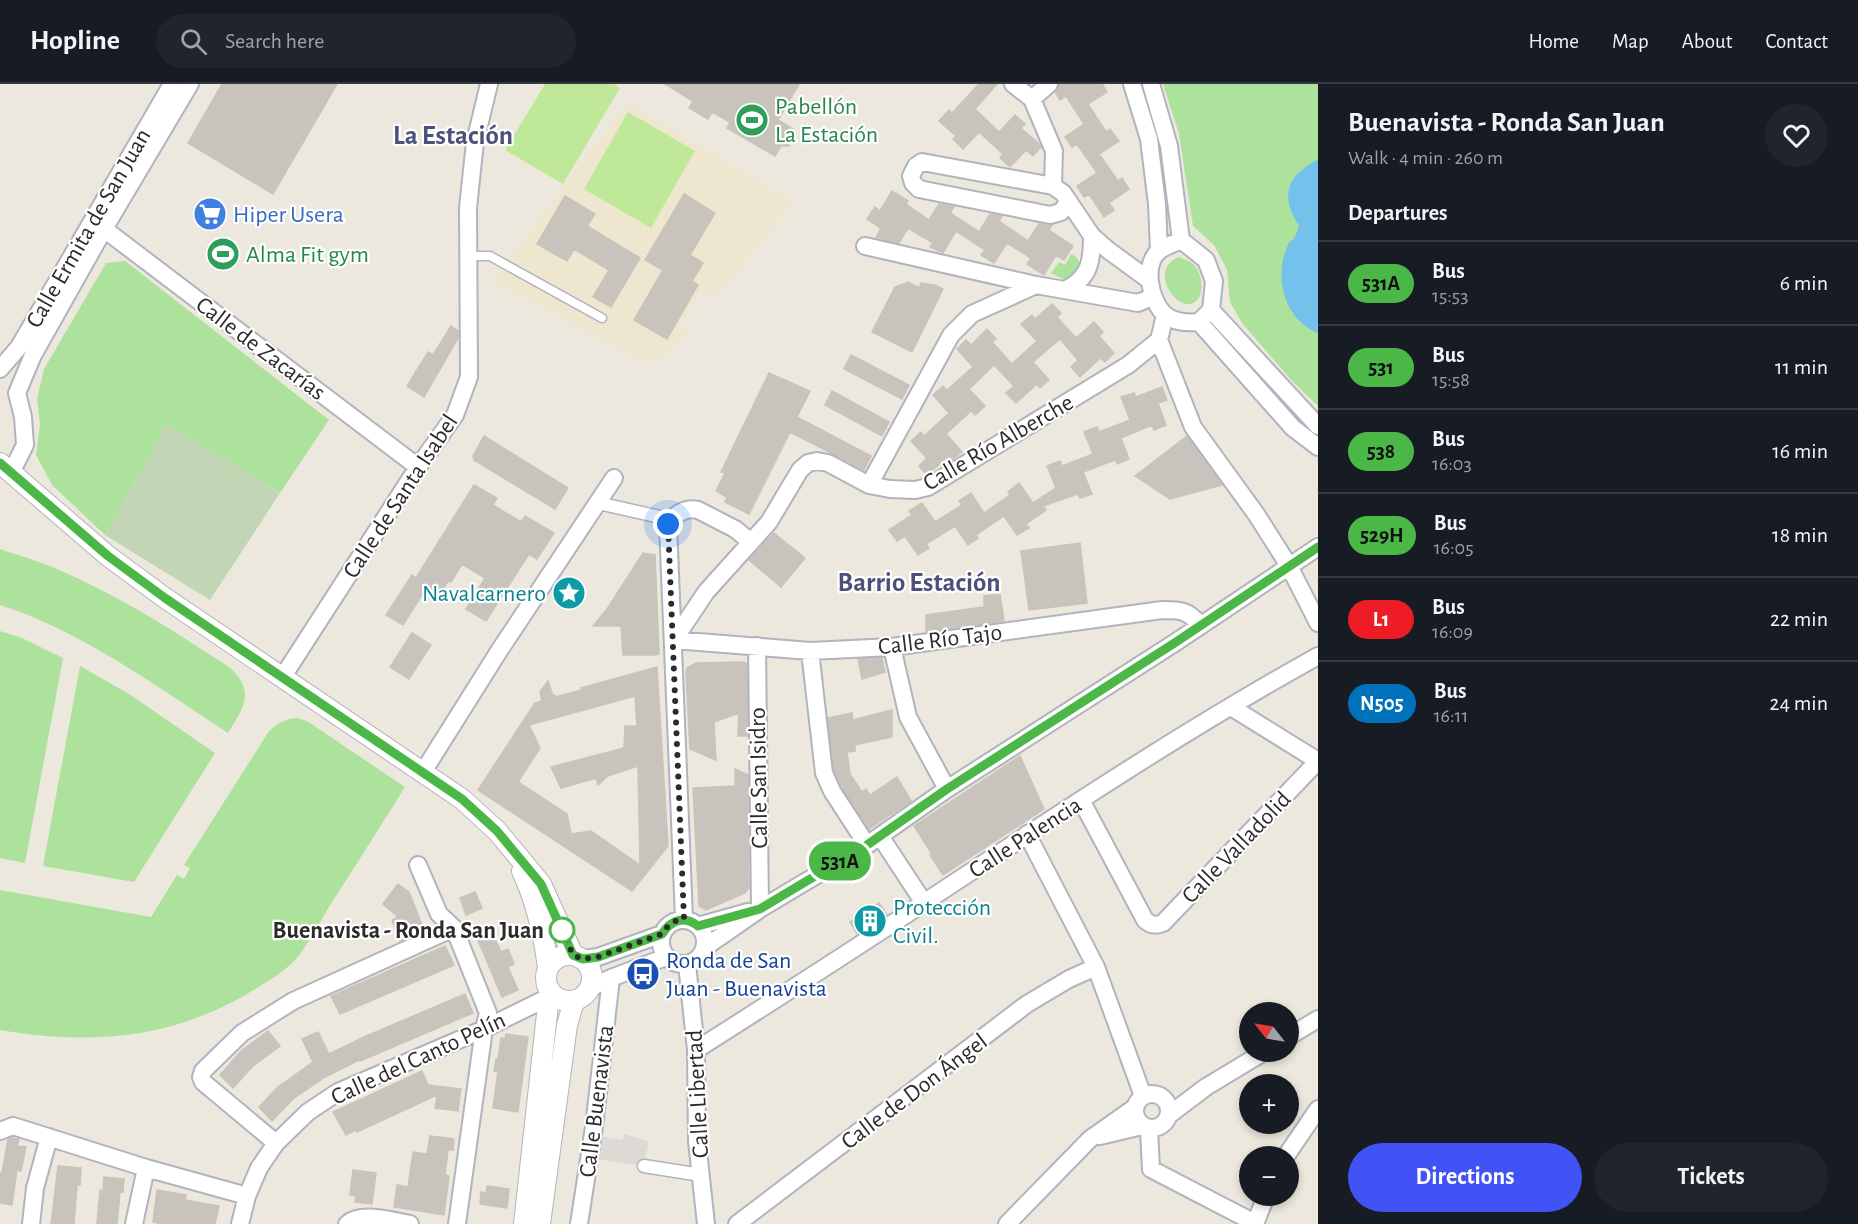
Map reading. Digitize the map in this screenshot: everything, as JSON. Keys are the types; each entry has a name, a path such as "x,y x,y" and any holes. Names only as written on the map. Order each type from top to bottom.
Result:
{"street":[{"name":"Calle Ermita de San Juan","path":"0,369 19,347 172,84"},
{"name":"Calle Ermita de San Juan","path":"6,468 25,445 23,417 17,393 33,355 190,84"},
{"name":"Calle de Santa Isabel","path":"282,678 418,467 455,415 469,377 468,208 476,142 489,84"},
{"path":"1013,84 1032,99 1054,151 1053,186"},
{"path":"1032,99 1049,84"},
{"path":"1132,84 1149,139 1157,204 1159,251"},
{"path":"1151,84 1169,146 1181,240 1206,260 1214,280 1205,316"},
{"path":"1068,202 1061,212 1050,215 919,189 913,183 911,176 916,166 922,162 1053,186 1063,193 1092,236 1149,280"},
{"name":"Calle de Zacarías","path":"104,229 418,467"},
{"path":"1065,290 1076,285 1092,260 1092,236"},
{"path":"1181,240 1159,251 1153,260 1149,280 1152,297 1165,315 1177,320 1189,323 1205,316"},
{"path":"865,246 1036,285 1138,303 1152,297"},
{"path":"869,485 951,335 972,314 1036,285"},
{"path":"1165,315 1159,340 1193,427 1256,514 1289,566 1318,623"},
{"path":"1205,316 1318,426"},
{"path":"1205,316 1293,428 1318,447"},
{"name":"Calle Río Alberche","path":"674,640 706,592 769,522 800,470 808,463 828,463 869,485 891,489 915,490 933,484 1128,365 1159,340"},
{"path":"6,468 108,556 165,598 462,799 497,831 511,847 541,884 578,957 589,965 593,980 590,988 586,994 574,1001 563,1001 553,995 546,982 548,968 546,953 529,887 511,847"},
{"path":"429,776 499,651 614,478"},
{"path":"598,503 660,517 668,524"},
{"path":"751,542 735,529 692,508 680,512 668,524 691,922 704,933 705,941 700,956 687,964 674,962 666,957 662,950 660,943 662,934 667,925 677,920 691,922 760,909"},
{"path":"704,948 760,909 873,841 947,789 1318,547"},
{"name":"Calle Río Tajo","path":"674,640 810,651 892,647 1162,610 1180,610 1192,615 1200,625"},
{"name":"Calle San Isidro","path":"756,646 760,909"},
{"path":"892,647 908,717 947,789"},
{"path":"810,651 824,773 832,791 924,903"},
{"name":"Calle Palencia","path":"696,1050 1027,834 1266,685 1318,656"},
{"path":"1231,707 1318,761"},
{"name":"Calle Valladolid","path":"1081,801 1145,920 1157,925 1163,923 1318,761"},
{"path":"1027,834 1096,967 1139,1102 1135,1117 1146,1127 1151,1169 1255,1223 1262,1206"},
{"path":"418,865 439,914 454,928 488,1012 458,1224"},
{"path":"276,1143 203,1082 201,1077 203,1071 242,1033 293,1000 454,928"},
{"path":"548,968 558,957 565,955 598,957 662,934"},
{"path":"590,988 666,957"},
{"name":"Calle Libertad","path":"687,964 696,1050 697,1142 706,1224"},
{"name":"Calle de Don Ángel","path":"737,1224 1027,1004 1069,979 1096,967"},
{"name":"Calle Buenavista","path":"579,1224 594,1127 611,978"},
{"path":"524,1224 548,1005 553,995"},
{"name":"Calle del Canto Pelín","path":"240,1224 247,1196 259,1168 276,1143 308,1112 338,1092 484,1029 553,995"},
{"name":"Calle Buenavista","path":"540,1224 567,1025 574,1001"},
{"path":"1299,1030 1318,1019"},
{"path":"1169,1114 1206,1087 1247,1062"},
{"path":"1007,1224 1090,1139 1151,1093 1161,1095 1206,1087"},
{"path":"1090,1139 1146,1127 1158,1128 1166,1122 1169,1114 1168,1103 1161,1095"},
{"path":"1293,1146 1318,1109"},
{"path":"0,1131 13,1126 146,1168 247,1196"},
{"path":"32,1224 36,1188 49,1137"},
{"path":"644,1166 701,1175"},
{"path":"134,1224 146,1168"},
{"path":"347,1224 349,1221 366,1218 410,1224"}],"lane":[{"path":"469,256 490,256 602,318"}],"shaded area":[{"path":"628,103 794,202 717,296 702,289 681,325 690,330 660,358 646,364 492,281"},
{"path":"624,1134 649,1141 644,1166 590,1158 593,1135 623,1140"}],"green space":[{"path":"545,84 614,84 620,88 563,184 505,150"},
{"path":"1163,84 1318,84 1318,406 1293,382 1242,323 1230,302 1227,270 1214,245 1193,226 1179,134"},
{"path":"628,112 695,151 651,228 584,189"},
{"path":"1071,254 1078,260 1080,270 1067,281 1051,273 1059,262 1065,265"},
{"path":"1179,257 1192,263 1200,275 1202,286 1200,295 1191,304 1183,303 1176,298 1169,291 1166,282 1165,272 1169,263"},
{"path":"125,261 329,420 280,493 167,425 105,535 52,485 36,455 40,424 37,399 44,369 106,263"},
{"path":"167,424 280,493 210,600 105,535"},
{"path":"0,549 56,569 100,589 231,668 242,683 245,696 242,709 228,733 90,645 31,616 0,605"},
{"path":"0,631 22,638 63,658 25,863 0,858"},
{"path":"80,666 129,694 215,753 134,882 43,866"},
{"path":"297,718 307,721 405,787 295,960 266,983 247,994 187,1021 157,1030 127,1035 65,1037 0,1030 0,890 151,917 177,875 184,879 190,868 184,865 269,731 288,719"}],"water":[{"path":"1318,160 1318,333 1306,327 1290,308 1282,283 1282,270 1288,244 1295,237 1299,225 1289,204 1291,183 1309,164"}],"building":[{"path":"222,84 337,84 273,194 188,143"},
{"name":"Pabellón La Estación","path":"665,84 799,84 778,120 793,129 788,136 789,146 781,146 775,156 727,128 730,122 712,112 708,119 689,108 693,101"},
{"path":"979,84 997,84 975,109 999,132 1015,115 1025,124 1021,128 1041,147 1033,156 1026,150 1010,167 1000,158 1003,154 979,132 963,149 953,139 956,136 939,121 949,110 952,113"},
{"path":"1059,84 1102,84 1107,92 1088,104 1106,132 1110,129 1119,141 1099,154 1118,181 1122,178 1129,189 1109,203 1114,210 1104,217 1089,194 1084,197 1077,186 1097,173 1077,144 1072,147 1065,137 1084,124 1066,96 1060,100 1055,92"},
{"path":"892,191 908,201 906,204 929,220 939,204 954,207 950,213 979,232 990,214 1002,216 999,221 1028,241 1039,224 1052,225 1049,230 1073,246 1064,260 1056,255 1044,275 1027,264 1031,258 1007,243 994,263 981,255 985,250 956,231 943,253 930,247 933,243 908,228 899,243 878,238 876,237 881,228 867,219 875,207 880,211"},
{"path":"684,194 715,213 690,255 703,263 692,281 698,285 667,339 634,320 663,270 645,260"},
{"path":"565,196 595,214 587,226 640,258 611,307 593,297 609,270 574,249 567,261 537,244"},
{"path":"908,282 919,288 921,283 943,289 912,352 872,332 895,287"},
{"path":"1052,304 1061,313 1057,317 1076,338 1094,322 1103,332 1099,336 1114,353 1105,362 1100,358 1080,377 1071,367 1078,360 1060,339 1033,362 1049,380 1040,388 1037,384 1016,403 1006,393 1014,386 994,365 969,389 985,406 975,415 971,411 946,434 962,452 952,460 948,457 927,475 919,466 927,458 911,441 921,432 924,436 949,413 933,395 943,386 947,390 973,367 957,349 966,340 971,345 987,329 996,339 992,342 1012,364 1037,341 1021,324 1032,315 1035,319"},
{"path":"451,326 458,331 458,338 424,397 407,386 428,352 433,355"},
{"path":"851,355 909,385 902,399 844,369"},
{"path":"769,373 810,391 797,417 871,456 864,470 790,432 749,514 725,502 727,497 716,491 725,473 721,472"},
{"path":"1162,387 1167,400 1158,403 1166,425 1154,430 1152,425 1121,438 1129,459 1117,464 1115,460 1083,472 1092,494 1080,498 1078,494 1043,506 1046,510 1026,524 1029,528 1017,535 1004,516 976,535 978,538 968,545 955,526 926,544 929,548 918,555 905,536 897,541 889,530 912,515 909,511 922,503 935,522 962,505 959,501 971,493 984,513 1010,495 1008,492 1019,483 1033,503 1056,488 1047,466 1060,461 1062,466 1093,454 1084,432 1097,427 1099,432 1130,420 1121,397 1134,393 1136,397"},
{"path":"832,391 889,422 882,436 825,405"},
{"path":"484,436 568,488 555,509 474,460 473,456"},
{"path":"1187,436 1222,485 1170,499 1135,476"},
{"path":"474,485 497,498 493,505 521,522 525,516 554,533 537,559 529,554 486,621 466,609 485,578 462,564 451,582 448,581 441,593 438,591 433,599 423,593 403,625 386,615 412,575 416,578"},
{"path":"774,533 805,558 781,587 749,560"},
{"path":"1080,543 1087,603 1029,610 1021,551"},
{"path":"643,553 655,555 659,654 623,655 621,626 593,626 607,609"},
{"path":"1000,594 1004,621 926,632 926,615 984,607 984,596"},
{"path":"412,633 431,645 409,679 390,667"},
{"path":"882,658 885,672 862,679 858,659"},
{"path":"744,662 747,664 748,736 738,736 739,713 714,722 716,760 690,749 687,668 696,663"},
{"path":"657,667 668,846 632,891 478,790 535,703 542,701 540,692 548,681 555,697 582,690 581,688","holes":["635,696 637,726 625,726 624,748 551,767 561,788 596,778 598,785 608,776 638,766 640,865 591,831 571,834 567,814 518,782 540,748 529,725"]},
{"path":"892,710 892,737 855,745 855,751 847,752 850,774 862,792 866,789 870,795 897,777 911,801 869,829 841,786 834,770 828,718 852,713 853,720"},
{"path":"1020,756 1044,809 943,875 914,826"},
{"path":"735,769 748,775 749,888 745,893 706,910 699,906 693,788 735,786"},
{"path":"398,884 409,892 424,930 400,941 392,920 398,917 383,904"},
{"path":"475,892 482,908 466,915 460,898"},
{"name":"Protección Civil.","path":"879,903 887,915 857,934 850,922"},
{"path":"489,926 501,952 508,949 514,964 508,967 518,990 502,997 475,933"},
{"path":"445,946 454,965 340,1014 331,996"},
{"path":"465,994 473,1013 359,1060 325,1077 293,1099 272,1121 259,1107 278,1087 313,1062 302,1039 318,1032 329,1054"},
{"path":"268,1031 280,1046 253,1066 233,1088 220,1075 241,1051"},
{"path":"506,1034 528,1037 518,1112 493,1108 498,1072 494,1071 496,1059 498,1059 501,1038 505,1039"},
{"path":"422,1071 428,1085 461,1089 458,1111 435,1108 437,1095 346,1135 333,1112"},
{"path":"430,1136 454,1139 453,1150 448,1150 445,1175 449,1176 444,1215 394,1207 397,1185 408,1187 413,1152 427,1154"},
{"path":"8,1139 19,1139 17,1146 26,1147 21,1171 17,1170 12,1205 0,1203 0,1173 2,1173"},
{"path":"58,1166 81,1168 80,1185 77,1185 74,1224 51,1224"},
{"path":"353,1170 376,1173 372,1204 355,1202 356,1196 350,1195"},
{"path":"104,1177 124,1179 123,1192 120,1192 117,1224 97,1224 100,1190 103,1191"},
{"path":"487,1186 509,1189 507,1208 480,1204 481,1192 486,1193"},
{"path":"157,1190 186,1195 185,1200 219,1206 215,1224 153,1222"}],"bus line":[{"name":"531A","path":"0,463 108,556 165,598 462,799 497,831 541,884 573,955 583,959 598,957 662,934 667,925 677,920 692,921 698,926 760,909 867,845 947,789 1176,642 1318,547"}],"place":[{"name":"Pabellón La Estación","path":"752,120"},
{"name":"Hiper Usera","path":"210,214"},
{"name":"Alma Fit gym","path":"223,254"},
{"name":"Navalcarnero","path":"569,593"},
{"name":"Protección Civil.","path":"870,921"},
{"name":"Buenavista - Ronda San Juan","path":"562,930"},
{"name":"Ronda de San Juan - Buenavista","path":"643,974"}],"district":[{"name":"La Estación","path":"453,135"},
{"name":"Barrio Estación","path":"919,582"}],"route":[{"path":"562,930 573,955 583,959 598,957 662,934 667,925 684,919 668,524"}]}
